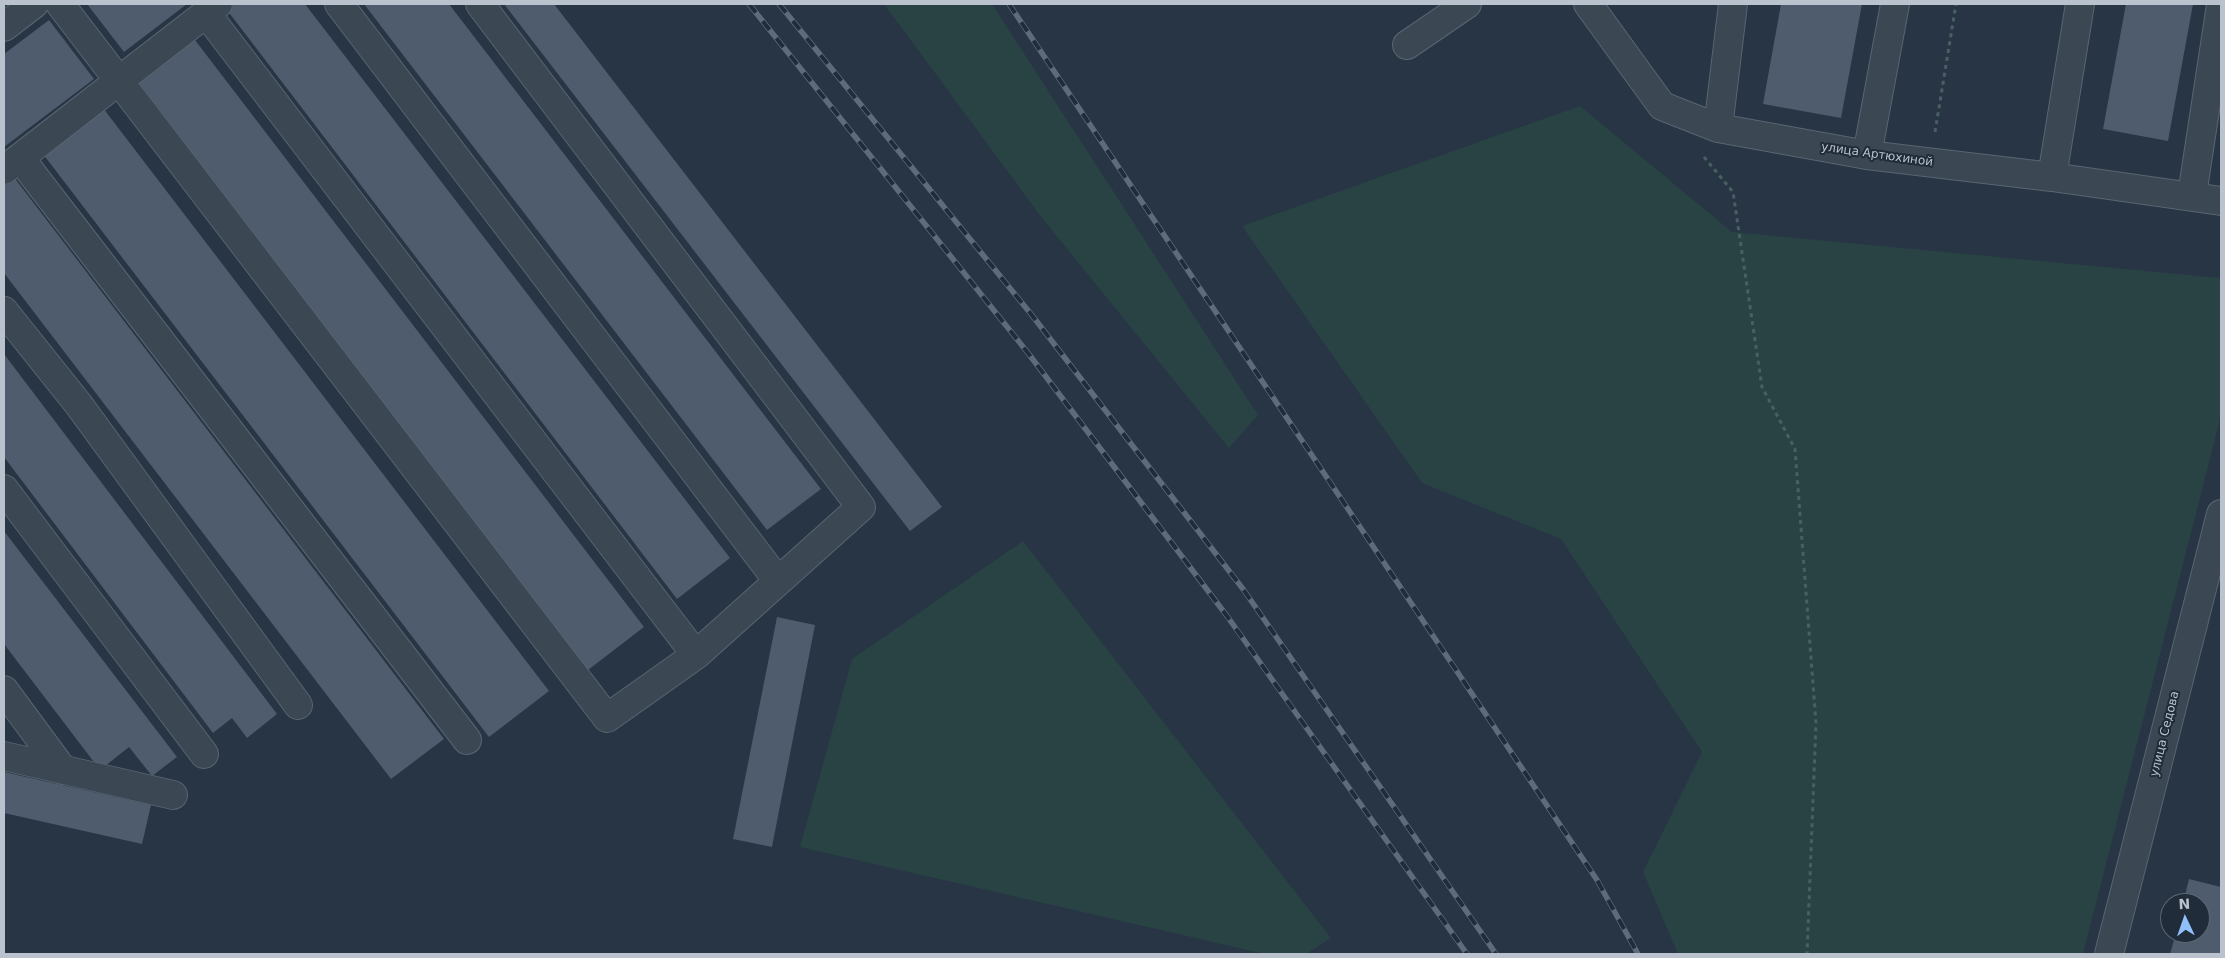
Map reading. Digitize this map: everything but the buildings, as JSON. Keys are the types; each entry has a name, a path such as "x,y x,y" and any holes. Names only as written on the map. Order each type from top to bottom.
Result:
{"street":[{"path":"4,27 34,4"},
{"path":"60,4 606,718 696,655 861,506 480,4"},
{"path":"339,4 778,582"},
{"path":"1407,45 1467,4"},
{"name":"улица Артюхиной","path":"1588,4 1662,106 1718,128 1867,155 2192,195 2221,201"},
{"path":"1718,128 1733,4"},
{"path":"1867,155 1895,4"},
{"path":"2052,177 2080,4"},
{"path":"2192,195 2221,5"},
{"path":"467,740 12,164 212,8 696,655"},
{"path":"4,311 79,405 298,705"},
{"path":"4,489 204,754"},
{"name":"улица Седова","path":"2109,954 2221,514"},
{"path":"4,690 63,770"},
{"path":"4,756 173,795"}],"path":[{"path":"1930,163 1956,4"},
{"path":"1704,156 1733,192 1762,386 1795,449 1816,723 1807,954"}],"green space":[{"path":"884,4 992,4 1258,415 1229,448 1042,218"},
{"path":"1580,106 1732,232 2221,278 2221,416 2083,954 1678,954 1643,872 1702,752 1561,539 1422,483 1242,226"},
{"path":"1023,541 1331,938 1306,954 1265,954 800,847 852,659"}],"railway":[{"path":"749,4 1028,353 1227,616 1467,954"},
{"path":"779,4 1031,314 1243,589 1496,954"},
{"path":"1009,4 1597,880 1638,954"}]}
